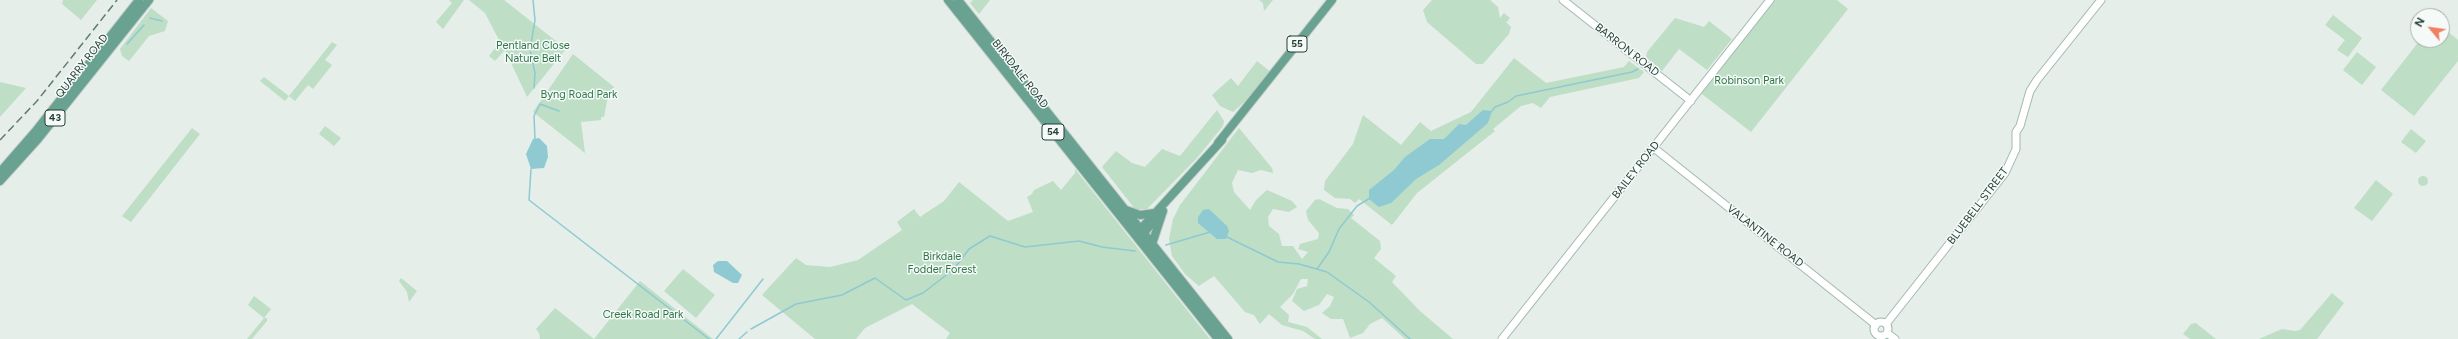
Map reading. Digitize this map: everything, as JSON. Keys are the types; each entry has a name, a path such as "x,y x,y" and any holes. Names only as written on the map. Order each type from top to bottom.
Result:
{"main road":[{"name":"QUARRY ROAD","path":"0,172 31,137 139,0"},
{"name":"QUARRY ROAD","path":"0,181 38,139 149,0"},
{"name":"BIRKDALE ROAD","path":"948,0 1140,233"},
{"name":"BIRKDALE ROAD","path":"958,0 1125,210 1140,233"},
{"name":"55","path":"1140,233 1218,143 1332,0"},
{"path":"1125,210 1140,215 1159,212 1152,244"},
{"name":"54","path":"1140,233 1152,244 1228,339"},
{"name":"54","path":"1140,233 1218,339"}],"street":[{"name":"BARRON ROAD","path":"1563,0 1691,100"},
{"name":"BAILEY ROAD","path":"1502,339 1770,0"},
{"name":"BLUEBELL STREET","path":"1886,324 2005,173 2014,154 2018,139 2016,132 2020,126 2030,91 2036,80 2101,0"},
{"name":"VALANTINE ROAD","path":"1654,148 1876,325"},
{"path":"1887,333 1884,336 1878,335 1875,332 1876,325 1882,322 1886,324 1887,333 1895,339"}],"green space":[{"path":"63,0 97,0 81,20 62,4"},
{"path":"449,0 464,0 443,29 436,22 452,3"},
{"name":"Pentland Close Nature Belt","path":"469,0 504,0 566,49 527,97 505,50 495,61 489,56 500,42 485,13"},
{"path":"973,0 990,0 979,14 970,3"},
{"path":"1259,0 1273,0 1264,11 1263,3"},
{"path":"1432,0 1490,0 1498,7 1500,18 1504,13 1510,18 1507,22 1505,21 1511,27 1509,34 1483,64 1476,64 1427,22 1423,10"},
{"name":"Robinson Park","path":"1770,0 1837,0 1848,9 1751,132 1698,91"},
{"path":"151,8 168,21 165,31 149,36 129,61 122,56 120,49"},
{"path":"2333,15 2362,38 2348,57 2337,50 2345,40 2325,25"},
{"path":"1675,18 1704,27 1709,21 1732,39 1707,70 1679,49 1662,71 1646,57 1647,52"},
{"path":"2450,34 2458,40 2458,61 2414,116 2381,90 2414,48 2450,48"},
{"path":"332,42 337,45 325,60 332,65 313,89 308,85 295,101 289,96"},
{"path":"2357,52 2376,67 2362,85 2343,70"},
{"name":"Byng Road Park","path":"573,54 614,87 607,101 604,117 601,117 601,120 581,122 585,153 533,112"},
{"path":"1514,58 1546,83 1624,67 1629,61 1644,72 1639,78 1550,97 1541,108 1533,103 1521,106 1493,129 1495,131 1417,193 1392,225 1359,199 1355,203 1350,199 1335,198 1324,190 1325,181 1353,144 1363,115 1401,145 1420,122 1431,131 1471,112"},
{"path":"1257,61 1272,73 1261,87 1233,112 1220,106 1212,95 1231,78 1238,86"},
{"path":"264,77 289,96 285,101 260,81"},
{"path":"0,82 26,88 0,117"},
{"path":"1217,110 1224,121 1223,126 1197,158 1147,209 1135,209 1102,167 1116,151 1132,163 1145,167 1162,149 1180,156"},
{"path":"325,126 341,138 334,146 319,134"},
{"path":"192,128 200,134 131,222 122,216"},
{"path":"1239,128 1272,168 1273,173 1261,170 1252,173 1238,170 1232,183 1234,192 1250,210 1256,200 1267,190 1292,201 1297,207 1289,212 1273,209 1268,217 1269,226 1279,234 1282,246 1293,246 1302,259 1308,252 1298,249 1300,244 1318,239 1319,233 1308,220 1306,211 1315,200 1319,199 1337,208 1348,209 1354,215 1351,218 1380,241 1381,249 1374,258 1396,276 1392,282 1420,311 1453,339 1405,339 1382,318 1370,324 1363,333 1350,338 1343,319 1331,319 1322,313 1330,306 1334,297 1327,294 1319,305 1304,311 1292,301 1297,289 1307,286 1308,279 1301,279 1293,294 1280,307 1289,315 1288,322 1307,327 1322,339 1315,339 1303,331 1282,325 1269,314 1260,324 1254,315 1245,312 1214,276 1199,286 1185,274 1172,256 1169,239 1173,219 1180,205"},
{"path":"2411,129 2426,141 2416,153 2401,142"},
{"name":"Birkdale Fodder Forest","path":"1075,169 1210,339 946,339 950,333 912,304 865,328 856,339 815,339 762,295 796,258 806,265 830,267 858,260 902,230 897,222 914,209 920,217 944,201 959,182 1008,221 1033,212 1027,197 1032,194 1034,190 1053,181 1061,190 1075,173"},
{"path":"2423,176 2428,181 2423,186 2418,181"},
{"path":"2376,180 2393,194 2372,221 2354,208"},
{"path":"683,269 715,295 696,318 664,291"},
{"path":"401,278 417,291 409,302 407,292 399,281"},
{"name":"Creek Road Park","path":"640,281 713,339 594,339"},
{"path":"2332,293 2344,303 2317,339 2259,339 2282,329 2295,331 2300,330"},
{"path":"254,296 271,309 264,318 248,305"},
{"path":"555,308 594,339 540,339 539,333 536,329"},
{"path":"264,318 267,318 267,321 252,339 247,339"},
{"path":"2196,323 2216,339 2190,339 2183,334 2191,324"}],"water":[{"path":"1483,110 1492,111 1488,123 1439,165 1416,179 1391,203 1379,207 1369,199 1369,190 1394,170 1405,157 1430,139 1444,139 1459,124 1466,125"},
{"path":"539,138 547,146 548,157 544,168 531,169 526,154 533,139"},
{"path":"1209,209 1227,226 1229,231 1226,239 1217,239 1198,223 1198,217 1203,210"},
{"path":"718,261 727,261 742,275 738,283 733,283 714,272 713,265"}],"waterway":[{"path":"533,0 535,20 530,50 535,73 534,88"},
{"path":"150,18 162,21"},
{"path":"127,44 144,25"},
{"path":"1491,112 1495,107 1508,102 1516,96 1632,72 1638,69"},
{"path":"535,139 534,116 540,104 559,111"},
{"path":"531,169 529,200 709,339"},
{"path":"1317,269 1329,252 1339,229 1357,206 1370,198"},
{"path":"1166,245 1210,232"},
{"path":"751,329 796,304 842,295 875,278 906,300 923,293 954,269 969,249 990,236 1025,247 1079,241 1102,247 1135,251"},
{"path":"1227,237 1278,262 1299,264 1327,272 1369,302 1410,339"},
{"path":"716,339 763,279"},
{"path":"739,339 747,332"}],"railway":[{"path":"0,140 37,101 117,0"}]}
